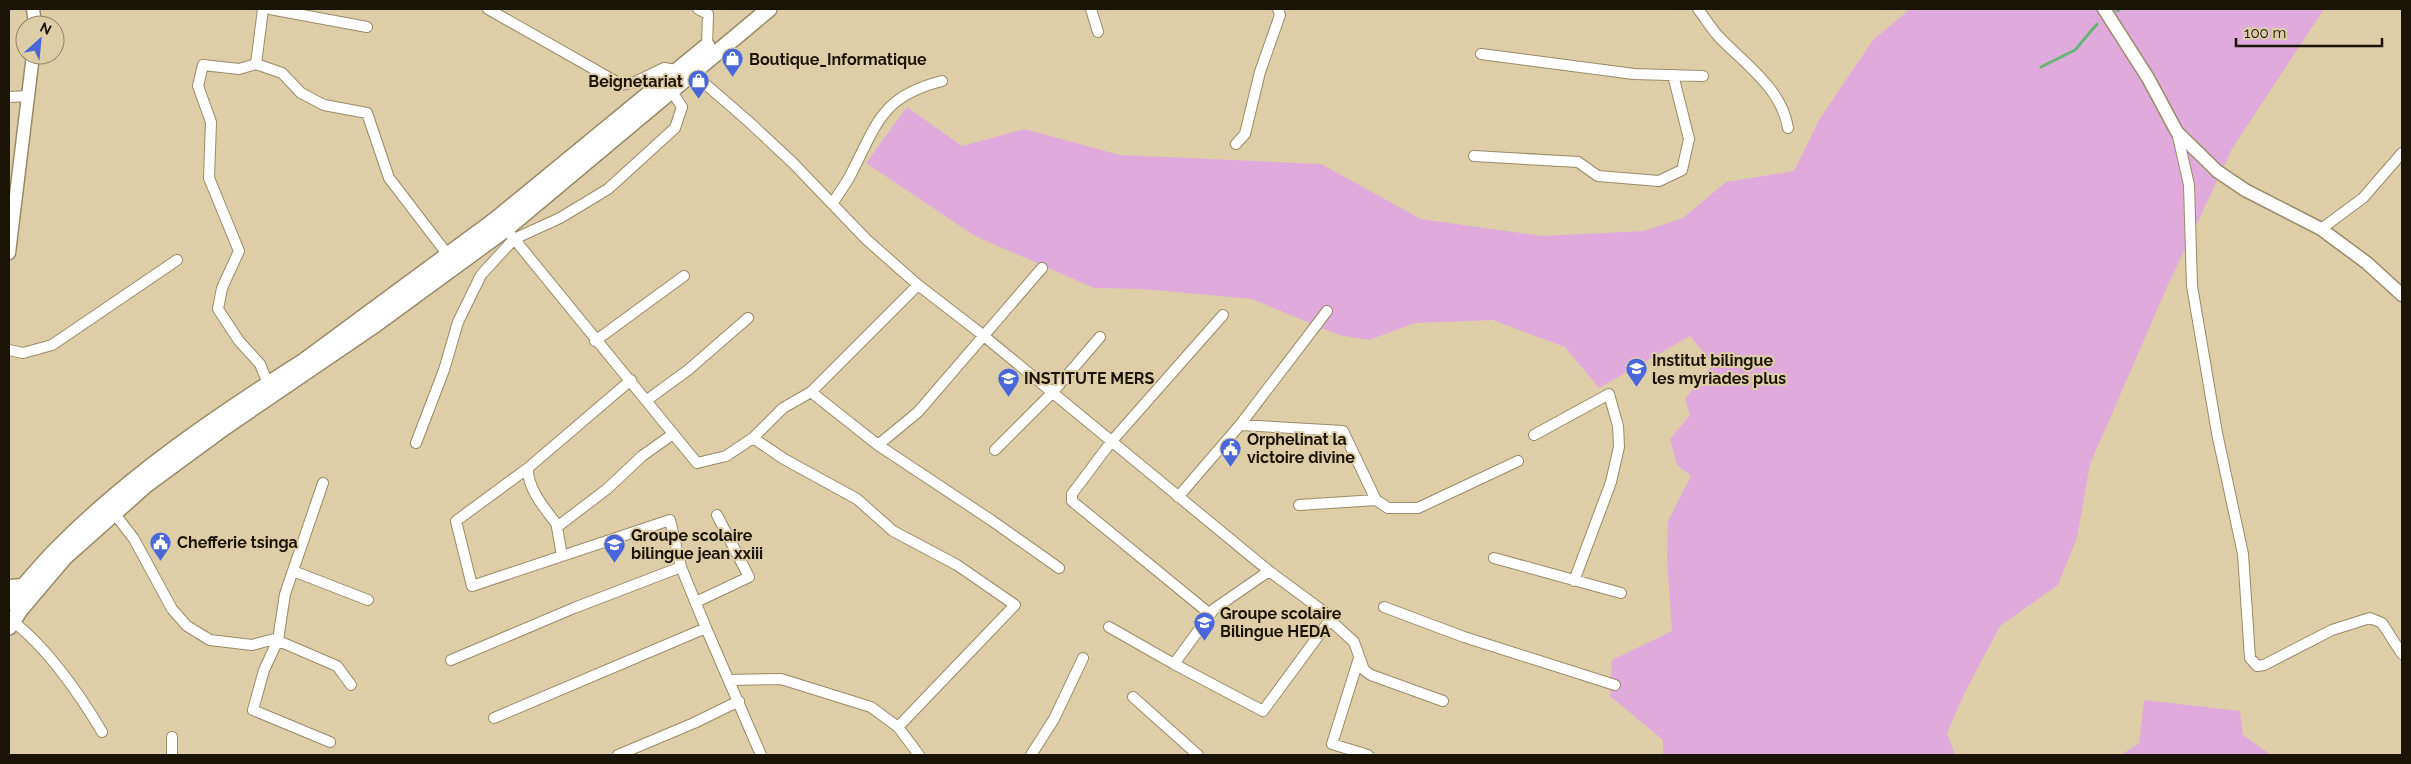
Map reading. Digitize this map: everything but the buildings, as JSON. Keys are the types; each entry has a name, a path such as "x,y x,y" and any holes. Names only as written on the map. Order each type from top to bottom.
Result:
{"main road":[{"path":"13,617 65,557 146,485 225,427 510,234 671,90 684,69 707,46 753,9"},
{"path":"13,617 24,585 56,549 106,504 160,461 312,355 448,255 684,69 769,9"}],"street":[{"path":"256,64 263,9"},
{"path":"270,9 367,27"},
{"path":"488,9 588,68 622,85 635,82 664,68 684,69 748,120 833,203 867,240 918,285 1268,571 1322,611 1354,642 1364,670 1371,675 1443,701"},
{"path":"698,9 710,11 707,46"},
{"path":"1091,9 1098,32"},
{"path":"1236,144 1245,134 1260,72 1280,14 1278,9"},
{"path":"1698,9 1717,35 1774,92 1787,118 1788,128"},
{"path":"2104,9 2148,78 2177,132 2189,185 2192,286 2217,433 2243,554 2250,658 2257,666 2264,665 2332,630 2370,618 2382,623 2402,654"},
{"path":"1481,54 1634,74 1703,76"},
{"path":"268,384 260,364 239,340 218,309 218,300 239,251 209,178 211,122 198,86 203,65 238,69 256,64 282,73 301,93 324,104 367,113 389,178 448,255"},
{"path":"9,253 11,224 32,65"},
{"path":"1474,156 1578,162 1598,176 1658,181 1682,170 1689,139 1673,75"},
{"path":"833,203 852,172 870,133 886,110 903,95 942,81"},
{"path":"416,442 444,370 458,322 481,275 510,234 560,218 608,189 675,128 682,107 671,90"},
{"path":"9,96 29,96"},
{"path":"2177,132 2217,171 2245,190 2321,229 2368,263 2402,294"},
{"path":"2321,229 2363,198 2402,153"},
{"path":"510,234 595,341 631,380 698,463 726,456 753,438 783,408 810,392 918,285"},
{"path":"9,350 23,353 52,346 177,260"},
{"path":"878,446 913,417 1042,268"},
{"path":"595,341 684,276"},
{"path":"1178,497 1240,425 1327,311"},
{"path":"1210,614 1072,501 1072,494 1110,442 1223,315"},
{"path":"647,400 688,370 748,318"},
{"path":"995,450 1052,393 1100,337"},
{"path":"631,380 528,468 456,521 472,586 670,520 681,567 761,755"},
{"path":"810,392 878,446 991,520 1059,568"},
{"path":"1534,435 1609,394 1618,426 1619,446 1611,482 1574,581"},
{"path":"1240,425 1343,431 1376,500 1388,508 1418,508 1518,461"},
{"path":"558,526 607,489 642,456 673,434"},
{"path":"753,438 784,459 857,499 893,531 957,565 1016,606 898,727"},
{"path":"528,468 527,473 538,499 558,526 562,556"},
{"path":"323,483 286,594 278,640 264,670 253,710 330,742"},
{"path":"1299,505 1376,500"},
{"path":"114,513 134,539 172,609 187,626 210,640 252,645 274,639 278,640 337,666 351,685"},
{"path":"696,602 749,577 717,515"},
{"path":"1494,558 1621,593"},
{"path":"451,660 574,608 681,567"},
{"path":"293,571 368,600"},
{"path":"1174,664 1210,614 1268,571"},
{"path":"9,586 24,585"},
{"path":"1384,607 1464,637 1615,685"},
{"path":"13,617 84,702 102,732"},
{"path":"1110,627 1174,664 1263,711 1330,620"},
{"path":"494,718 706,628"},
{"path":"1031,755 1054,719 1083,658"},
{"path":"1359,658 1332,744 1368,755"},
{"path":"729,680 781,679 871,707 898,727 917,755"},
{"path":"1133,697 1198,755"},
{"path":"618,755 694,724 739,701"},
{"path":"172,737 172,755"}],"shaded area":[{"path":"1910,9 2324,9 2232,149 2168,285 2090,464 2077,538 2058,585 2000,626 1965,692 1947,733 1955,755 1663,755 1663,740 1610,696 1612,660 1672,631 1667,560 1668,521 1691,476 1677,465 1670,439 1690,415 1685,399 1713,364 1690,336 1599,388 1565,347 1493,320 1415,323 1369,340 1339,335 1252,299 1143,289 1094,288 975,236 866,163 907,107 962,146 1024,129 1120,155 1321,164 1421,219 1543,236 1644,231 1683,218 1726,182 1794,171 1819,120 1873,40"},
{"path":"2144,700 2240,711 2243,735 2271,755 2121,755 2139,743"}],"waterway":[{"path":"2041,67 2075,50 2097,24"}],"place":[{"name":"Boutique_Informatique","path":"733,78"},
{"name":"Beignetariat","path":"699,100"},
{"name":"Institut bilingue les myriades plus","path":"1636,388"},
{"name":"INSTITUTE MERS","path":"1008,397"},
{"name":"Orphelinat la victoire divine","path":"1231,467"},
{"name":"Chefferie tsinga","path":"161,561"},
{"name":"Groupe scolaire bilingue jean xxiii","path":"615,563"},
{"name":"Groupe scolaire Bilingue HEDA","path":"1204,641"}]}
